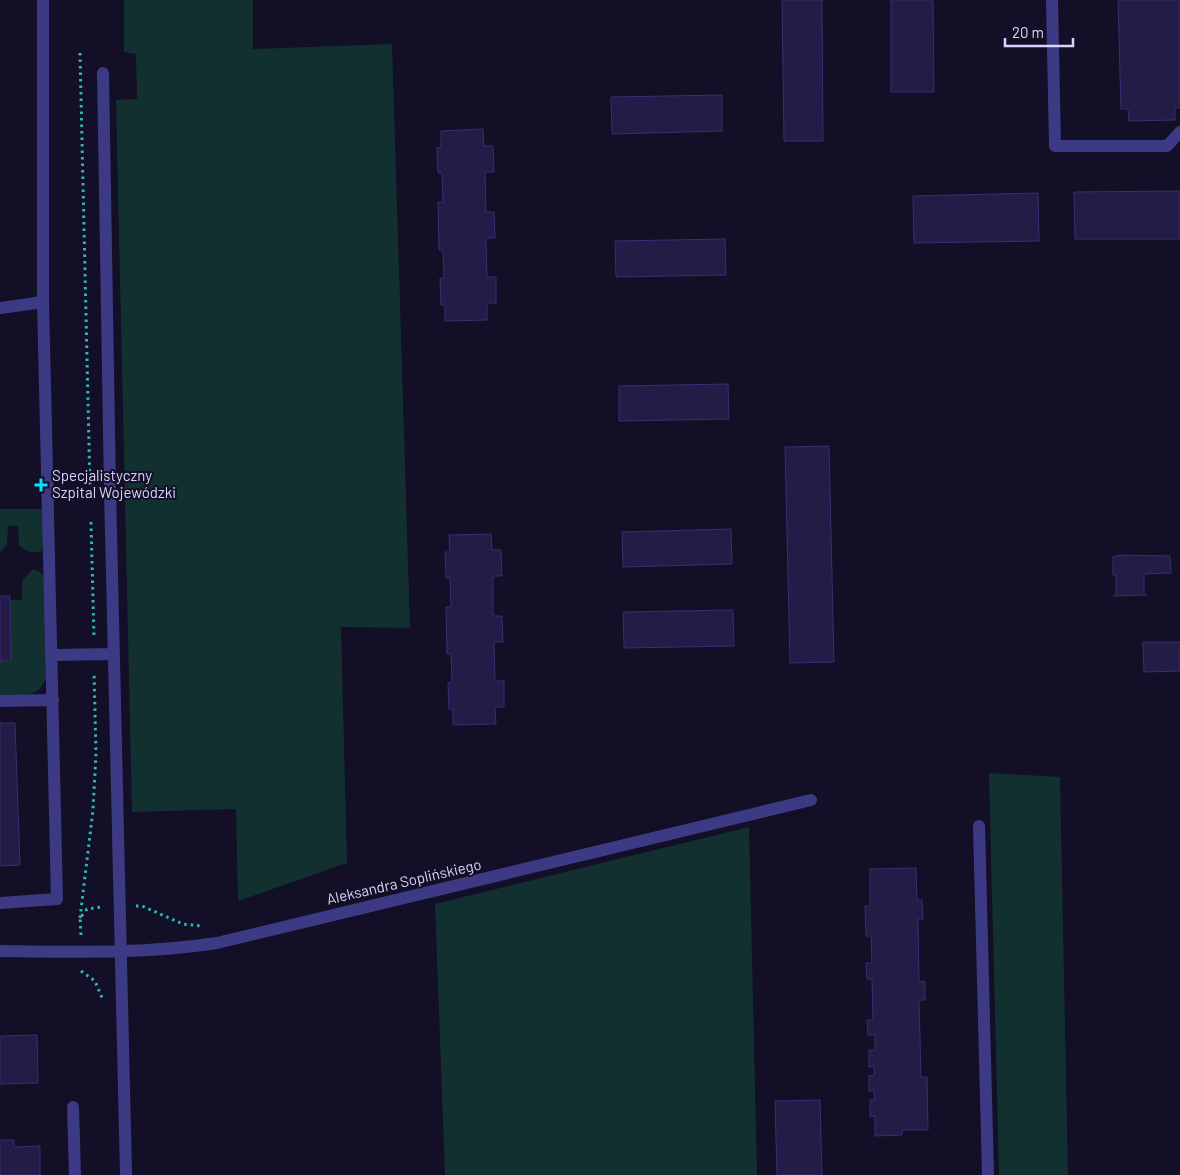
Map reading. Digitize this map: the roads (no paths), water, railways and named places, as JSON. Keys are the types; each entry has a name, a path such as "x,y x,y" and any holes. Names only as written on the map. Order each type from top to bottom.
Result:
{"street":[{"path":"0,903 57,899 43,302 43,0"},
{"path":"1052,0 1055,146 1167,146 1180,132"},
{"path":"103,73 126,1175"},
{"path":"0,308 43,302"},
{"path":"52,655 114,654"},
{"path":"0,701 53,700"},
{"name":"Aleksandra Soplińskiego","path":"0,951 121,952 184,948 217,943 811,800"},
{"path":"979,826 988,1175"},
{"path":"73,1107 74,1175"}],"place":[{"name":"Specjalistyczny Szpital Wojewódzki","path":"41,485"}]}
